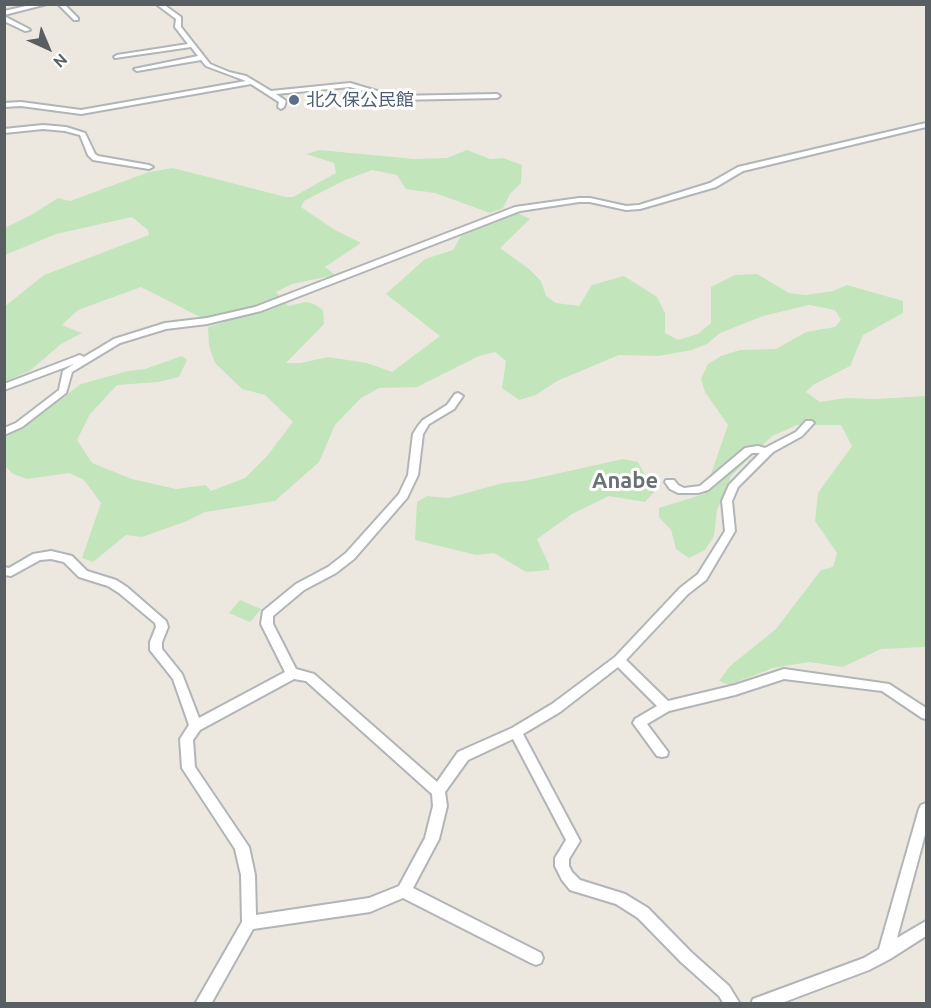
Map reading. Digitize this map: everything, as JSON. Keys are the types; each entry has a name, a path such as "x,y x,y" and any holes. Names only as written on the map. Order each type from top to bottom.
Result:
{"street":[{"path":"4,13 45,4"},
{"path":"60,4 76,19"},
{"path":"158,4 179,18 178,27 193,45 200,58 218,70 244,77 283,101 281,107"},
{"path":"4,18 27,30"},
{"path":"117,57 158,54 193,45"},
{"path":"137,69 200,58"},
{"path":"4,105 21,104 81,112 252,82"},
{"path":"269,93 350,86 394,98 497,96"},
{"path":"4,432 19,425 56,398 66,387 68,371 117,340 165,326 207,321 258,309 518,209 579,200 590,200 626,208 640,207 714,185 741,169 927,125"},
{"path":"4,130 43,127 66,129 82,134 92,156 96,158 149,167"},
{"path":"4,387 98,351"},
{"path":"292,674 267,624 267,614 300,587 332,570 350,556 403,496 413,475 421,428 426,422 451,407 458,396"},
{"path":"438,791 463,756 516,732 556,708 619,660 684,591 702,577 730,531 727,501 734,485 767,452 799,434 809,423"},
{"path":"670,482 682,491 704,488 750,450 758,449 767,452"},
{"path":"4,571 11,572 37,557 51,555 68,559 83,574 112,583 123,590 160,621 162,627 156,642 156,650 178,677 196,726"},
{"path":"619,660 666,707"},
{"path":"202,1004 249,923 248,875 242,846 189,768 186,739 196,726 292,674 310,677 438,791 440,806 432,839 404,891 370,905 249,923"},
{"path":"662,752 639,723 666,707 735,690 784,674 885,687 927,714"},
{"path":"516,732 573,841 562,858 562,866 574,885 620,899 643,913 686,957 724,991 733,1004"},
{"path":"885,954 927,809"},
{"path":"404,891 536,958"},
{"path":"758,1004 869,963 927,928"}],"green space":[{"path":"319,150 415,159 447,158 467,150 490,159 503,158 522,165 521,183 510,194 503,208 490,213 435,193 406,189 397,175 372,170 343,181 304,201 301,207 335,230 361,243 325,267 335,275 292,284 276,292 288,306 306,302 323,310 324,324 286,363 301,363 328,357 367,363 392,372 440,336 386,294 425,259 453,250 461,236 518,213 530,219 500,248 529,269 541,281 546,296 556,303 579,306 592,285 624,276 657,297 665,313 665,333 678,340 698,334 711,323 711,287 735,275 757,274 789,293 806,295 833,291 847,285 903,301 903,313 863,335 850,366 813,385 806,392 820,402 846,398 926,396 926,647 881,649 843,667 809,662 773,668 729,685 719,681 730,666 776,629 821,570 833,567 837,553 815,521 818,493 852,446 841,425 797,425 772,436 731,476 717,510 714,536 705,550 689,558 676,549 671,530 659,517 659,508 704,494 728,425 705,392 701,379 708,364 721,356 740,350 776,349 806,332 835,327 841,320 835,310 809,305 763,316 720,333 707,344 692,350 658,356 619,355 557,381 536,395 519,400 502,388 506,361 495,352 479,356 417,387 379,388 361,398 335,425 319,462 275,501 205,512 142,537 126,535 93,562 82,558 101,503 84,480 69,473 27,479 13,474 5,466 5,434 42,413 81,384 128,371 145,369 182,356 187,360 179,377 158,382 117,385 90,414 77,440 92,463 132,479 176,489 206,485 211,491 245,478 267,456 293,422 265,395 242,389 215,363 209,346 208,327 225,322 200,317 141,287 78,310 62,325 82,333 61,344 31,370 5,382 4,307 44,275 149,235 148,230 132,217 56,234 5,255 5,228 58,198 70,201 149,172 173,168 293,197 336,173 334,163 306,154"},
{"path":"623,459 638,462 654,492 645,502 609,496 572,514 537,539 549,565 549,570 526,572 494,553 476,555 415,540 417,502 427,496 448,498 503,483 524,481"},
{"path":"240,600 261,609 250,622 229,613"}],"place":[{"name":"北久保公民館","path":"294,100"}],"district":[{"name":"Anabe","path":"625,481"}]}
